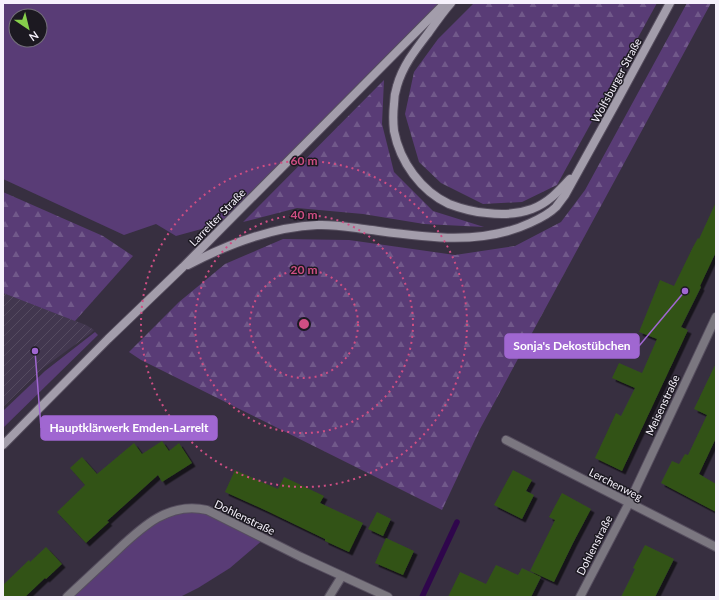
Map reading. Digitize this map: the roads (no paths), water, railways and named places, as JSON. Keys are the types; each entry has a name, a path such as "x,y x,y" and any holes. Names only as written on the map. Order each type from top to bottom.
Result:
{"main road":[{"name":"Larrelter Straße","path":"3,445 108,339 183,267 445,3"},
{"path":"451,3 414,51 403,68 396,88 393,117 394,132 403,157 411,172 430,191 448,203 462,209 478,212 508,214 533,209 543,204 554,196 581,166"},
{"name":"Wolfsburger Straße","path":"581,166 618,102 670,3"},
{"path":"183,267 186,267 229,245 263,234 293,227 318,225 449,238 506,232 520,228 555,208 565,195 581,166"}],"street":[{"name":"Meisenstraße","path":"629,503 716,317"},
{"name":"Lerchenweg","path":"506,440 716,548"},
{"name":"Dohlenstraße","path":"580,597 629,503"},
{"name":"Dohlenstraße","path":"67,597 150,522 172,511 183,508 207,510 301,557 388,597"},
{"path":"329,597 342,576"}],"waterway":[{"path":"422,597 457,522"}],"place":[{"name":"Sonja's Dekostübchen","path":"685,291"},
{"name":"Hauptklärwerk Emden-Larrelt","path":"35,351"}]}
